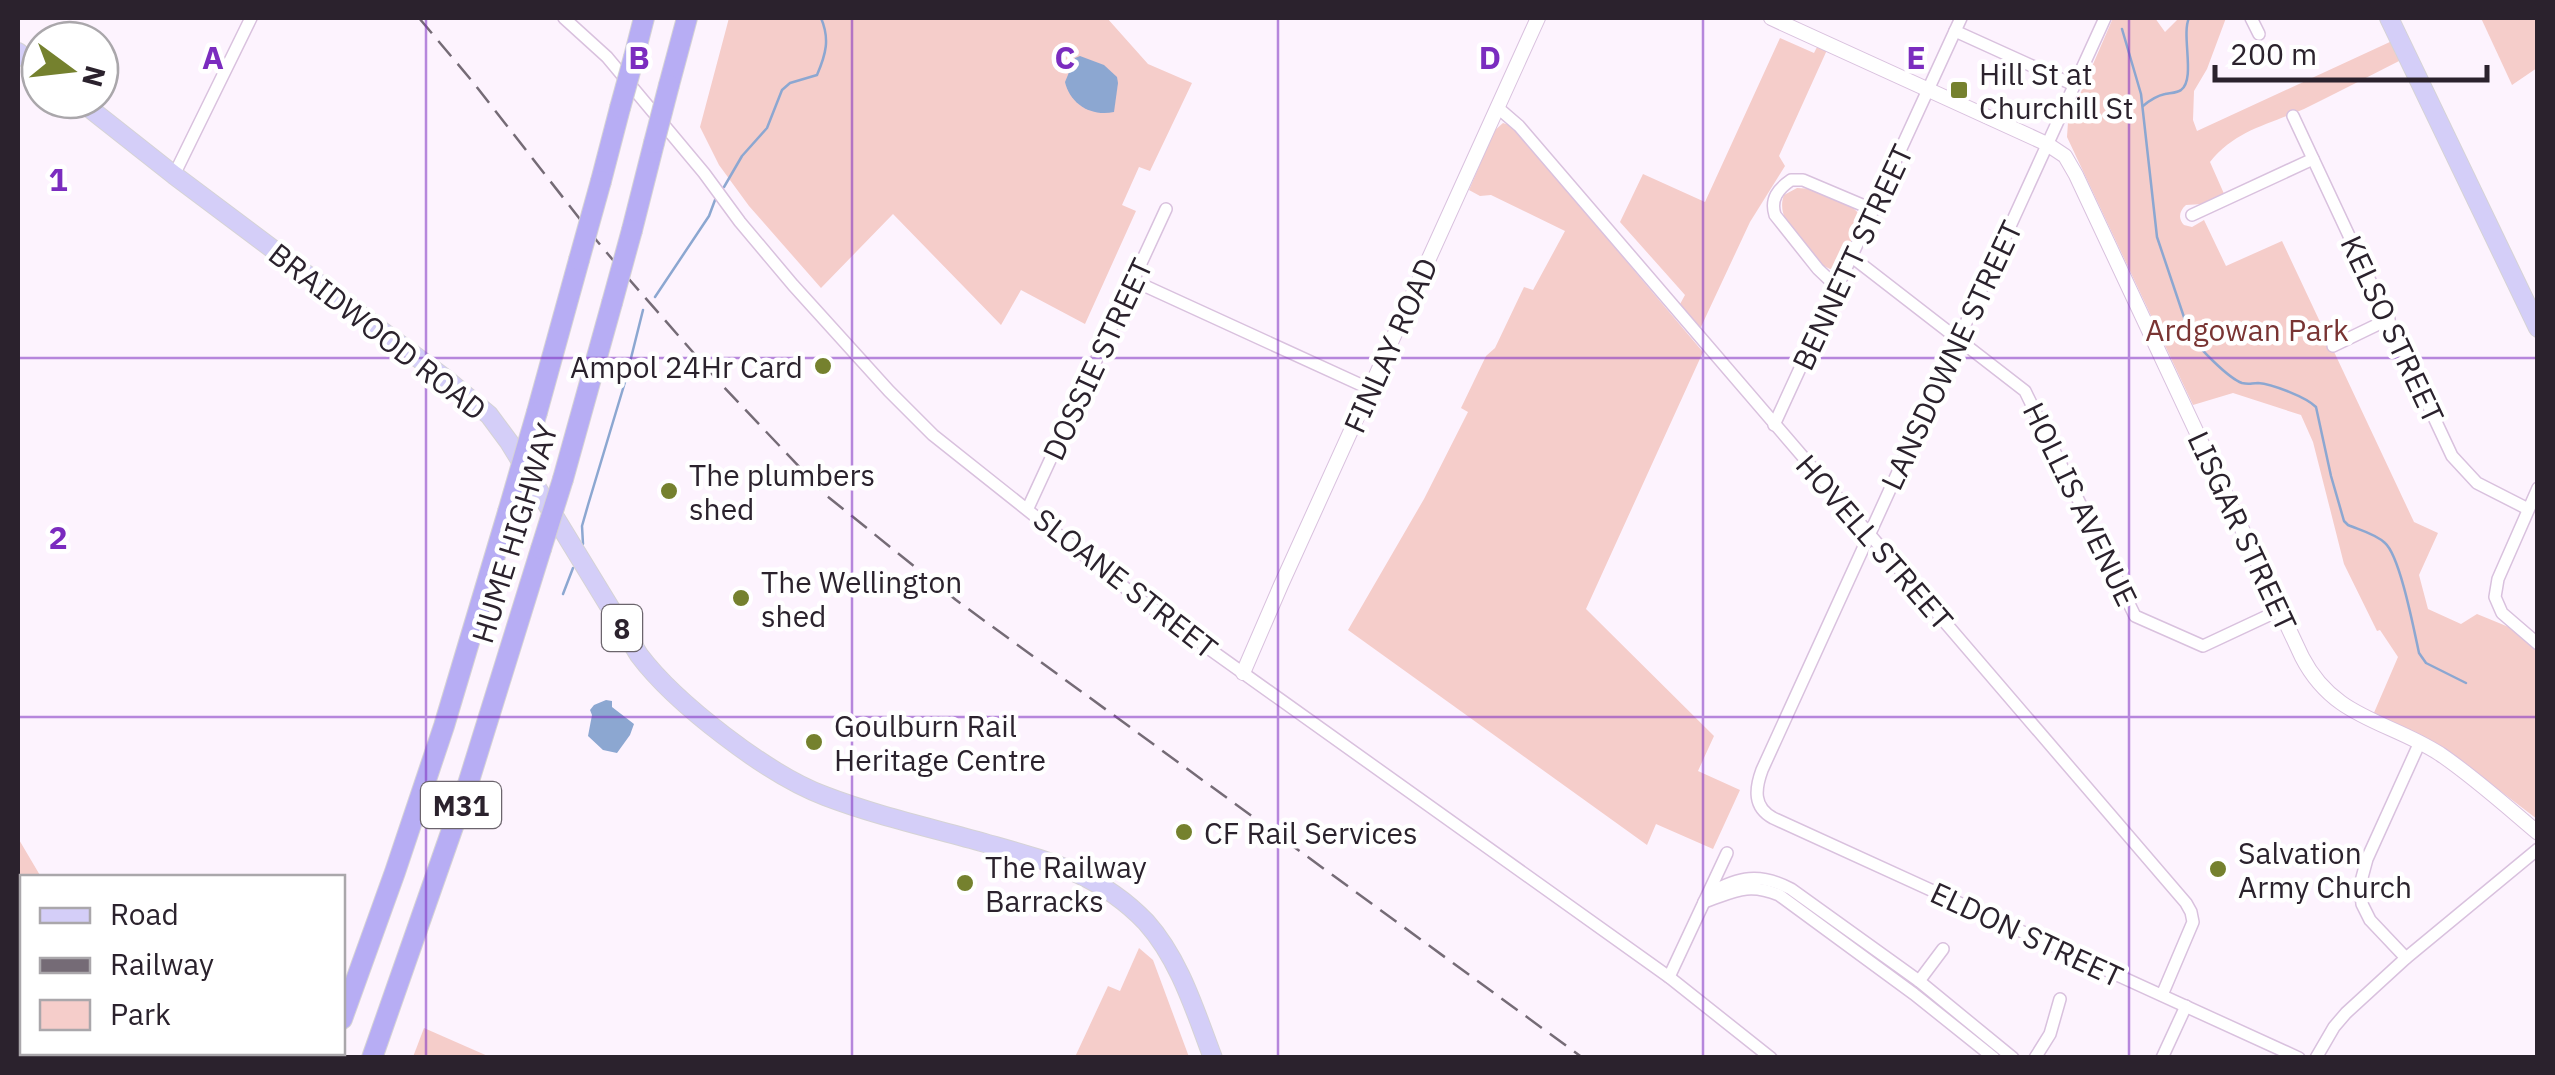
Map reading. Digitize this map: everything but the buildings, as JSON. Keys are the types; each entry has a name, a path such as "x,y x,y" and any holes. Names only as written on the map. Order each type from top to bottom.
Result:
{"highway":[{"name":"HUME HIGHWAY","path":"345,1011 444,726 580,260 644,18"},
{"name":"HUME HIGHWAY","path":"372,1058 462,802 542,549 687,18"}],"main road":[{"path":"2388,18 2538,328"},
{"path":"2402,18 2538,306"},
{"name":"BRAIDWOOD ROAD","path":"103,120 446,378 489,415 639,655 666,687 731,740 773,769 822,795 1062,865 1108,889 1163,944 1190,997 1212,1058"}],"street":[{"path":"174,176 251,18"},
{"name":"SLOANE STREET","path":"564,18 608,57 793,285 889,391 945,445 1138,598 1669,977 1772,1058"},
{"name":"FINLAY ROAD","path":"1243,674 1538,18"},
{"name":"BENNETT STREET","path":"1774,425 1961,18"},
{"name":"LANSDOWNE STREET","path":"1758,804 1756,787 1762,770 2106,18"},
{"path":"2251,18 2259,34"},
{"path":"1780,19 2047,144"},
{"path":"1956,30 2074,84"},
{"name":"HOVELL STREET","path":"1497,108 1519,126 2186,903 2193,922 2162,996"},
{"name":"KELSO STREET","path":"2293,116 2452,456 2477,483 2528,509"},
{"name":"LISGAR STREET","path":"2047,144 2065,156 2076,176 2306,665 2326,692 2354,712 2444,757 2538,833"},
{"path":"2192,215 2313,159"},
{"path":"1838,288 1775,215 1775,194 1791,180 1803,180 1874,210"},
{"name":"DOSSIE STREET","path":"1028,508 1166,209"},
{"name":"HOLLIS AVENUE","path":"1852,258 2030,397 2135,616 2203,646 2280,610"},
{"path":"1132,280 1370,389"},
{"path":"2334,346 2389,319"},
{"path":"2538,488 2498,578 2495,597 2502,614 2538,644"},
{"path":"2406,958 2370,920 2362,904 2360,885 2367,859 2420,742"},
{"name":"ELDON STREET","path":"1758,804 1773,818 2299,1058"},
{"path":"2316,1058 2346,1013 2538,849"},
{"path":"1669,977 1726,853"},
{"path":"1706,898 1726,884 1744,878 1781,884 1919,982 2013,1058"},
{"path":"1706,898 1745,888 1780,896 1994,1058"},
{"path":"1919,982 1942,950"},
{"path":"2035,1058 2050,1034 2060,999"},
{"path":"2162,1058 2186,1006"}],"green space":[{"path":"729,18 1107,18 1148,64 1192,83 1150,171 1139,167 1122,205 1136,211 1085,324 1021,290 1001,325 893,214 821,288 749,206 719,165 700,127"},
{"name":"Ardgowan Park","path":"2113,18 2155,18 2165,32 2179,18 2226,18 2207,69 2194,91 2193,120 2197,131 2392,41 2401,60 2253,130 2220,151 2210,162 2225,196 2186,205 2180,218 2184,225 2192,227 2204,220 2226,266 2282,241 2414,522 2438,533 2419,575 2428,609 2461,624 2477,614 2516,630 2537,650 2537,819 2444,748 2373,715 2398,657 2377,631 2344,564 2313,442 2301,415 2233,393 2193,405 2067,137 2068,122"},
{"path":"2481,18 2537,18 2537,68 2512,85"},
{"path":"1780,38 1814,53 1818,45 1827,50 1779,156 1785,166 1750,222 1700,329 1679,306 1685,295 1620,222 1643,174 1705,202"},
{"path":"1503,123 1512,126 1703,352 1586,609 1714,736 1698,771 1740,790 1713,849 1656,824 1647,845 1348,630 1424,499 1468,412 1461,408 1486,356 1495,348 1524,287 1533,290 1565,231 1491,195 1480,196 1469,190 1494,131"},
{"path":"1797,188 1832,196 1861,216 1853,243 1839,267 1830,269 1822,265 1787,224 1782,205 1784,195"},
{"path":"18,838 40,875 20,875 20,1055 130,1057 18,1057"},
{"path":"1139,948 1153,960 1189,1057 1075,1057 1108,986 1120,991"},
{"path":"424,1028 490,1057 413,1057"}],"water":[{"path":"1080,56 1104,65 1117,77 1114,112 1090,111 1072,97 1065,82 1075,58"},
{"path":"606,700 612,701 612,707 634,724 617,753 603,750 588,736 590,710"}],"waterway":[{"path":"724,187 742,156 767,128 782,90 790,83 817,75 826,46 821,18"},
{"path":"2143,106 2159,96 2180,91 2185,84 2189,18"},
{"path":"2122,29 2141,94 2157,237 2190,335 2236,380 2280,388 2316,407 2344,521 2377,537 2391,551 2406,594 2419,653 2426,663 2466,683"},
{"path":"655,297 709,216 715,200"},
{"path":"583,544 582,526 643,310"},
{"path":"563,594 573,568"}],"railway":[{"path":"419,18 628,278 827,496 956,600 1583,1058"}],"place":[{"name":"Hill St at Churchill St","path":"1959,90"},
{"name":"Ampol 24Hr Card","path":"823,366"},
{"name":"The plumbers shed","path":"669,491"},
{"name":"The Wellington shed","path":"741,598"},
{"name":"Goulburn Rail Heritage Centre","path":"814,742"},
{"name":"CF Rail Services","path":"1184,832"},
{"name":"Salvation Army Church","path":"2218,869"},
{"name":"The Railway Barracks","path":"965,883"}]}
